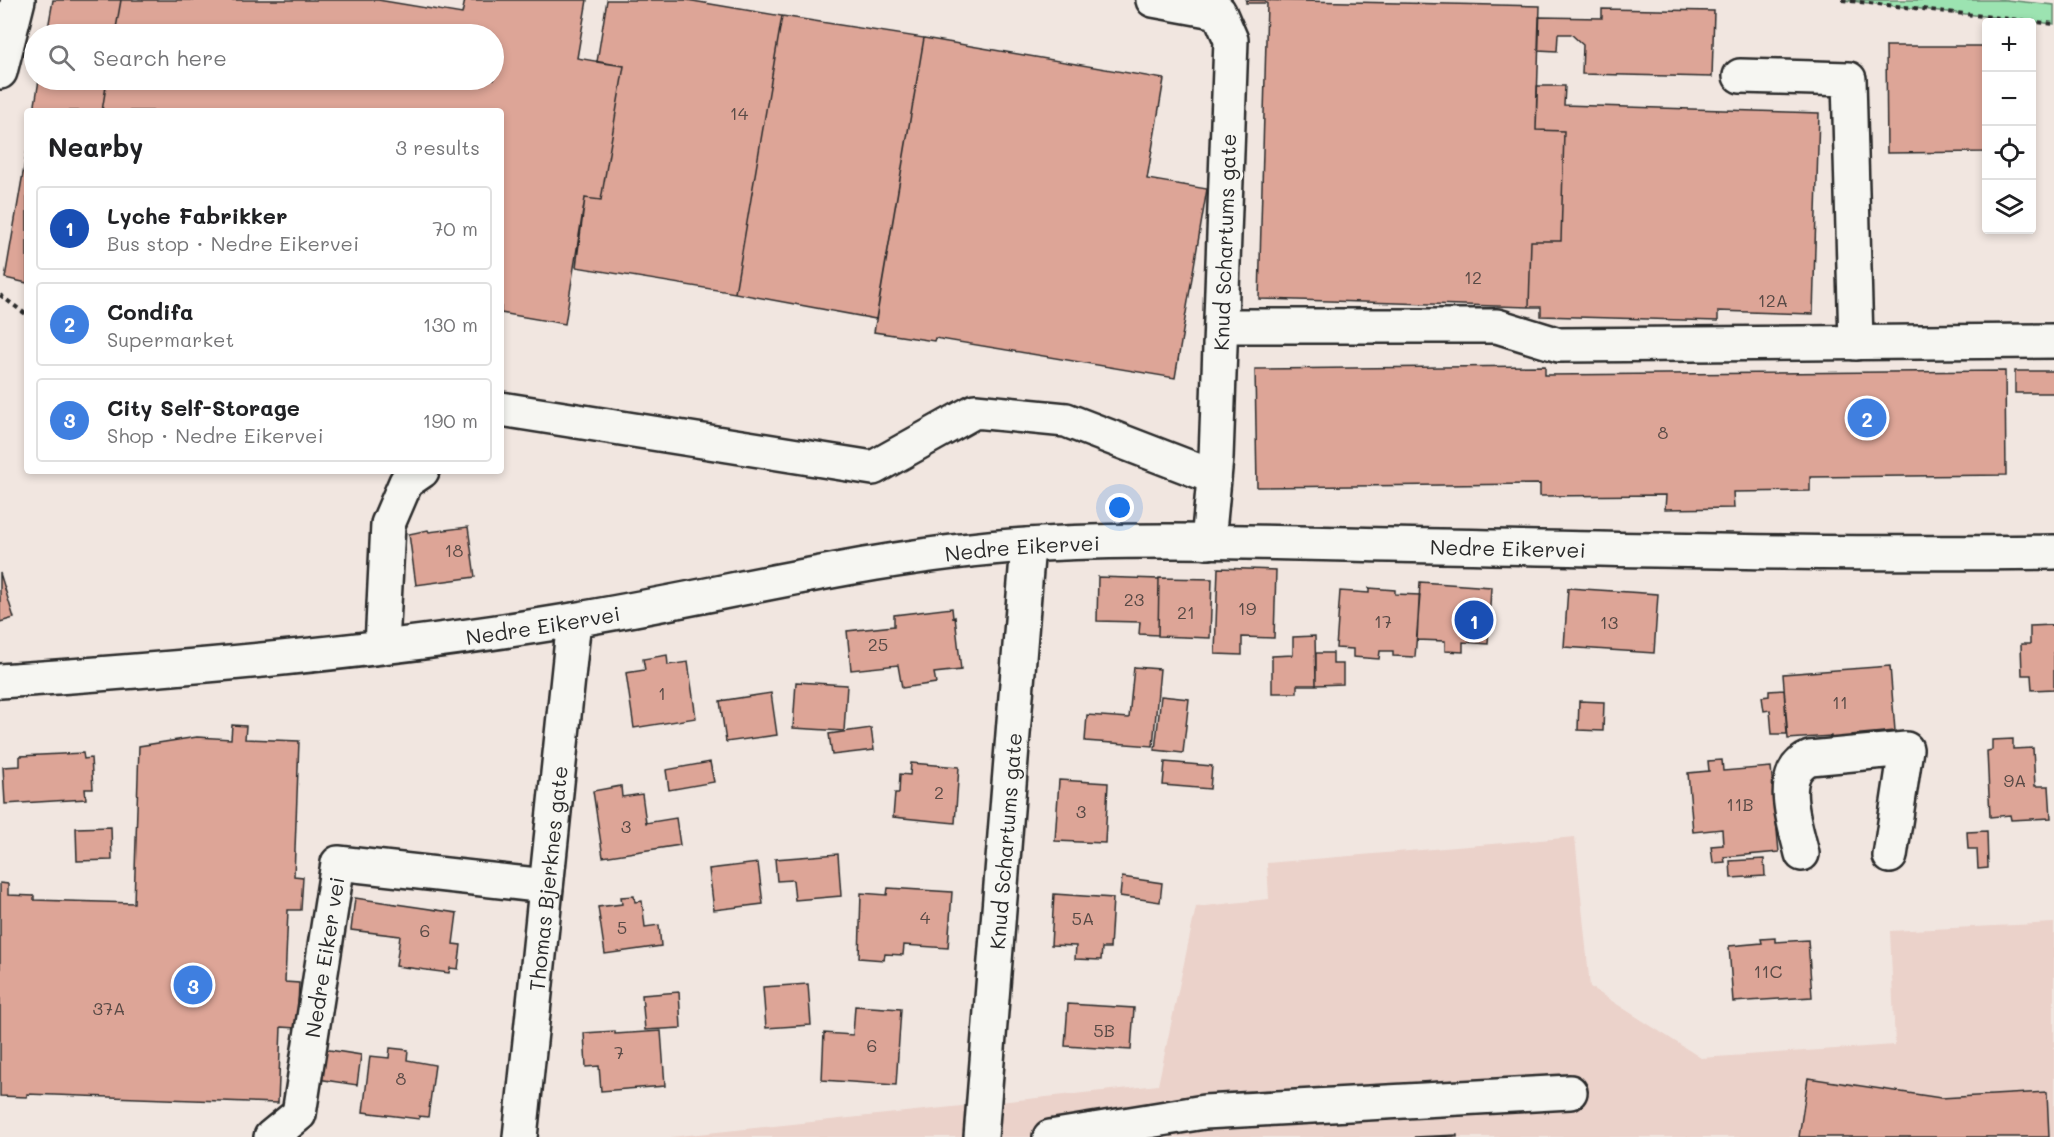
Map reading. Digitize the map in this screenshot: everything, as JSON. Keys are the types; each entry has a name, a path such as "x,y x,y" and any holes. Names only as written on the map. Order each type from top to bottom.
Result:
{"main road":[{"path":"0,72 18,0"},
{"name":"Knud Schartums gate","path":"1153,0 1219,12 1231,40 1221,326 1214,477 1208,542"},
{"path":"1740,76 1849,79 1856,343"},
{"path":"1221,326 1497,326 1559,345 2054,341"},
{"path":"504,408 873,468 975,411 987,412 1066,420 1214,477"},
{"path":"382,646 388,524 406,482 418,474"},
{"name":"Nedre Eikervei","path":"0,681 150,671 458,638 573,620 881,561 1028,545 1208,542 1923,554 2054,552"},
{"name":"Knud Schartums gate","path":"981,1137 1028,545"},
{"name":"Thomas Bjerknes gate","path":"520,1137 573,620"},
{"path":"1802,854 1791,804 1792,780 1802,761 1818,757 1906,749 1890,856"},
{"name":"Nedre Eiker vei","path":"271,1137 299,1114 338,863 546,886"},
{"path":"1050,1137 1204,1112 1570,1092"}],"path":[{"path":"1842,0 2054,24"},
{"path":"0,295 24,313"}],"shaded area":[{"path":"1575,837 1590,987 1701,1058 1895,1045 1890,931 2054,923 2054,1137 670,1137 1158,1085 1196,907 1269,899 1267,863"}],"green space":[{"path":"1842,0 2006,0 2054,5 2054,24 2036,22 2036,18 2001,18"}],"building":[{"path":"53,0 121,0 117,24 49,24"},
{"path":"121,0 378,0 462,14 465,0 587,0 577,58 624,66 601,200 585,198 565,324 504,314 504,108 102,108 105,90 504,90 504,24 117,24"},
{"path":"607,0 687,0 782,16 735,293 576,267 585,198 601,200 624,66 597,62"},
{"path":"1246,0 1540,6 1536,130 1564,131 1561,241 1531,241 1529,307 1259,299 1267,3 1246,3"},
{"path":"1602,9 1714,11 1712,77 1582,74 1583,45 1571,34 1558,34 1557,51 1538,50 1539,17 1602,18"},
{"path":"782,16 924,38 876,319 735,293"},
{"path":"924,38 1164,79 1147,179 1207,189 1175,378 935,338 934,341 874,332"},
{"path":"1886,46 1982,46 1982,152 1887,153"},
{"path":"1537,86 1565,86 1564,105 1819,113 1813,314 1718,311 1718,321 1541,316 1541,307 1529,307 1531,241 1561,241 1564,131 1536,130"},
{"path":"37,90 105,90 102,108 34,108"},
{"path":"24,167 24,282 5,278"},
{"path":"1545,366 1545,375 2005,371 2006,475 1810,477 1810,491 1733,492 1734,508 1665,509 1666,495 1540,496 1540,484 1257,487 1255,369"},
{"path":"2015,371 2054,371 2054,393 2015,393"},
{"path":"468,527 475,577 416,585 409,534"},
{"path":"1218,568 1276,570 1274,638 1242,637 1242,655 1215,654"},
{"path":"0,573 14,618 0,622"},
{"path":"1098,577 1159,579 1158,635 1139,634 1140,622 1097,621"},
{"path":"1159,578 1212,579 1210,638 1158,636"},
{"path":"1420,582 1491,587 1488,644 1463,642 1463,652 1445,651 1445,641 1417,640"},
{"path":"1369,588 1395,590 1395,594 1420,595 1415,657 1393,656 1393,651 1380,651 1379,659 1353,657 1353,649 1336,648 1340,591 1369,593"},
{"path":"1568,588 1658,594 1654,653 1564,647"},
{"path":"952,608 961,670 934,673 936,683 902,688 898,665 851,670 847,631 894,626 894,615"},
{"path":"2054,625 2054,689 2032,690 2031,675 2022,675 2021,644 2030,644 2030,626"},
{"path":"1315,636 1316,685 1297,685 1297,693 1272,693 1272,656 1293,655 1293,637"},
{"path":"1316,653 1333,653 1333,664 1343,664 1343,684 1316,685"},
{"path":"667,655 668,665 688,662 696,718 634,728 626,673 645,670 643,659"},
{"path":"1890,666 1895,731 1851,735 1851,743 1832,744 1831,736 1788,739 1783,674"},
{"path":"1134,667 1160,669 1153,746 1085,741 1087,715 1129,718"},
{"path":"796,682 847,685 844,731 793,728"},
{"path":"1784,690 1787,734 1772,734 1770,710 1764,711 1762,697 1769,696 1769,691"},
{"path":"771,693 777,735 726,742 720,701"},
{"path":"1161,696 1189,699 1183,753 1155,750"},
{"path":"1579,701 1604,702 1603,731 1578,730"},
{"path":"232,725 246,726 245,739 299,741 294,876 303,877 301,910 288,910 285,982 299,983 297,1028 281,1027 278,1103 27,1094 27,1097 0,1096 0,883 8,884 8,895 34,896 34,900 134,903 139,746 197,737 231,739"},
{"path":"871,728 874,750 832,755 829,734"},
{"path":"2013,739 2013,749 2033,748 2035,786 2049,786 2051,818 2011,820 2010,815 1990,817 1987,751 1992,750 1992,740"},
{"path":"83,753 84,759 91,758 93,789 85,789 86,799 5,804 3,767 20,766 20,756"},
{"path":"1722,760 1723,771 1771,767 1779,852 1724,857 1725,862 1713,863 1711,846 1723,845 1722,829 1693,832 1688,773 1709,771 1708,761"},
{"path":"710,762 714,782 669,790 666,770"},
{"path":"1165,762 1212,766 1210,789 1163,785"},
{"path":"911,763 959,767 955,823 893,817 895,793 899,793 900,774 910,775"},
{"path":"1059,780 1108,783 1105,843 1055,841"},
{"path":"621,786 622,797 642,794 646,823 676,818 680,845 603,857 593,791"},
{"path":"111,827 112,860 77,861 76,828"},
{"path":"1987,831 1988,868 1978,869 1977,849 1968,849 1967,832"},
{"path":"838,854 841,896 795,900 793,880 777,881 775,859"},
{"path":"1764,859 1765,876 1731,878 1730,861"},
{"path":"758,863 763,904 714,910 709,869"},
{"path":"1122,877 1162,883 1160,902 1120,896"},
{"path":"888,888 952,892 948,948 904,945 903,955 885,954 884,960 859,958 861,893 887,895"},
{"path":"1054,894 1113,898 1110,948 1102,948 1101,960 1075,959 1076,946 1051,945"},
{"path":"634,896 635,902 642,901 645,927 659,925 661,946 605,954 598,907 622,904 621,897"},
{"path":"355,898 457,913 453,944 461,945 458,969 450,968 449,973 396,966 400,936 351,930"},
{"path":"1775,938 1775,942 1808,940 1812,997 1733,1002 1729,946 1762,943 1761,939"},
{"path":"808,984 811,1025 766,1028 763,987"},
{"path":"679,992 681,1028 645,1030 642,995"},
{"path":"1068,1004 1134,1008 1131,1050 1065,1046"},
{"path":"855,1006 901,1009 896,1085 822,1080 824,1033 853,1035"},
{"path":"615,1031 615,1034 661,1031 665,1086 601,1091 599,1066 586,1067 584,1033"},
{"path":"390,1048 408,1050 407,1060 435,1065 428,1117 419,1116 419,1119 363,1112 370,1056 389,1058"},
{"path":"323,1049 361,1055 357,1085 318,1079"},
{"path":"1808,1078 1941,1098 2047,1092 2049,1137 1799,1137"},
{"path":"1457,1135 1457,1137 1414,1137"}],"place":[{"name":"Condifa","path":"1867,418"},
{"name":"Lyche Fabrikker","path":"1474,620"},
{"name":"City Self-Storage","path":"193,985"}]}
